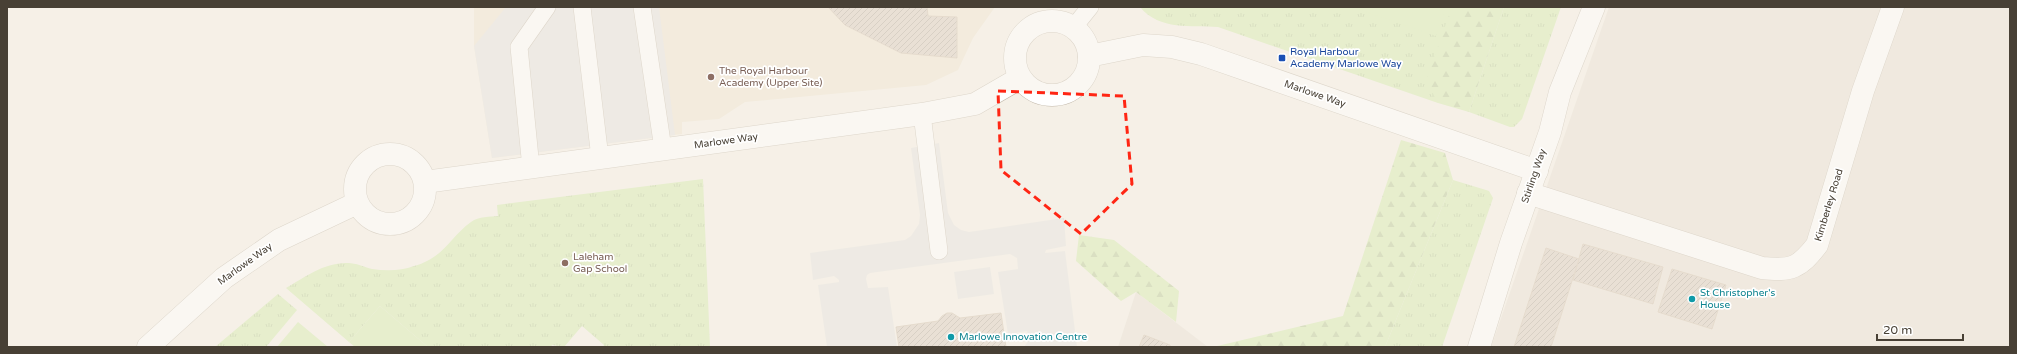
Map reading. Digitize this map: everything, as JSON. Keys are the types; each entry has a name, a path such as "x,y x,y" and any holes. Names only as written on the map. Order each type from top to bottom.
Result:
{"street":[{"name":"Stirling Way","path":"1479,347 1528,193 1550,132 1560,92 1594,7"},
{"name":"Kimberley Road","path":"1528,193 1762,268 1784,270 1805,260 1817,245 1863,91 1892,7"},
{"path":"1049,21 1061,22 1073,28 1084,40 1089,56 1088,68 1082,79 1074,88 1063,93 1051,95 1039,93 1028,87 1020,78 1015,66 1015,54 1019,41 1026,31 1037,24 1049,21"},
{"name":"Marlowe Way","path":"1089,56 1143,45 1172,47 1201,54 1484,154 1537,171"},
{"name":"Marlowe Way","path":"425,182 922,114 976,104 1020,78"},
{"path":"392,154 403,156 414,162 421,171 425,182 426,194 422,205 415,214 406,221 395,225 383,224 372,220 364,213 357,203 354,192 356,180 361,169 369,160 380,155 392,154"},
{"name":"Marlowe Way","path":"148,347 224,278 279,240 357,203"}],"lane":[{"path":"531,168 519,47 547,7"},
{"path":"582,7 600,158"},
{"path":"642,7 663,150"},
{"path":"1073,28 1090,7"},
{"path":"922,114 939,251"}],"highlighted area":[{"path":"998,91 1124,96 1132,184 1081,234 1001,170"}],"shaded area":[{"name":"The Royal Harbour Academy (Upper Site)","path":"474,7 995,7 973,38 958,70 926,85 745,102 719,119 682,122 682,134 492,158 474,46"},
{"path":"506,7 659,7 675,135 492,158 474,46"},
{"path":"1609,7 2010,7 2010,347 1491,347"},
{"path":"939,143 948,213 954,225 961,230 969,232 1064,218 1066,246 1046,250 1045,253 1065,251 1077,347 1024,347 1029,340 1027,331 1008,334 998,272 1018,269 1017,258 1010,254 870,273 867,275 866,279 868,288 888,287 897,347 827,347 818,285 839,282 839,280 834,276 813,280 810,253 905,240 911,236 919,224 920,215 911,148"},
{"path":"990,267 994,294 958,299 954,272"},
{"path":"1136,292 1208,347 1118,347"}],"green space":[{"path":"1140,7 1473,7 1438,103 1218,27 1187,26 1166,23 1148,15"},
{"path":"1352,7 1446,7 1436,36"},
{"path":"1452,7 1504,7 1469,112 1438,103 1426,80"},
{"path":"1504,7 1561,7 1522,119 1514,127 1510,127 1469,112"},
{"path":"1401,140 1445,153 1453,180 1385,347 1213,347 1343,316"},
{"name":"Laleham Gap School","path":"703,179 710,347 603,347 604,345 582,326 564,347 552,345 551,347 428,347 380,306 349,342 286,288 316,271 340,263 357,264 372,269 399,270 409,268 433,258 440,253 464,228 474,220 498,216 497,205"},
{"path":"1453,180 1489,191 1493,198 1442,347 1385,347"},
{"path":"1079,235 1114,240 1179,291 1176,322 1136,292 1121,301 1076,261"},
{"path":"278,294 297,310 266,347 215,347"},
{"path":"380,306 428,347 355,347 349,342"},
{"path":"298,322 328,347 277,347"}],"building":[{"path":"828,7 927,7 928,16 957,17 957,58 901,53 845,25"},
{"path":"1583,244 1663,267 1653,304 1573,280"},
{"path":"1546,248 1579,259 1551,347 1514,347"},
{"name":"St Christopher's House","path":"1672,269 1726,285 1712,329 1658,312"},
{"name":"Marlowe Innovation Centre","path":"947,313 952,313 960,318 1001,313 1006,347 899,347 896,327 938,321"},
{"path":"1144,335 1170,345 1170,347 1139,347"}],"place":[{"name":"Royal Harbour Academy Marlowe Way","path":"1282,58"},
{"name":"The Royal Harbour Academy (Upper Site)","path":"711,77"},
{"name":"Laleham Gap School","path":"565,263"},
{"name":"St Christopher's House","path":"1692,299"},
{"name":"Marlowe Innovation Centre","path":"951,337"}]}
